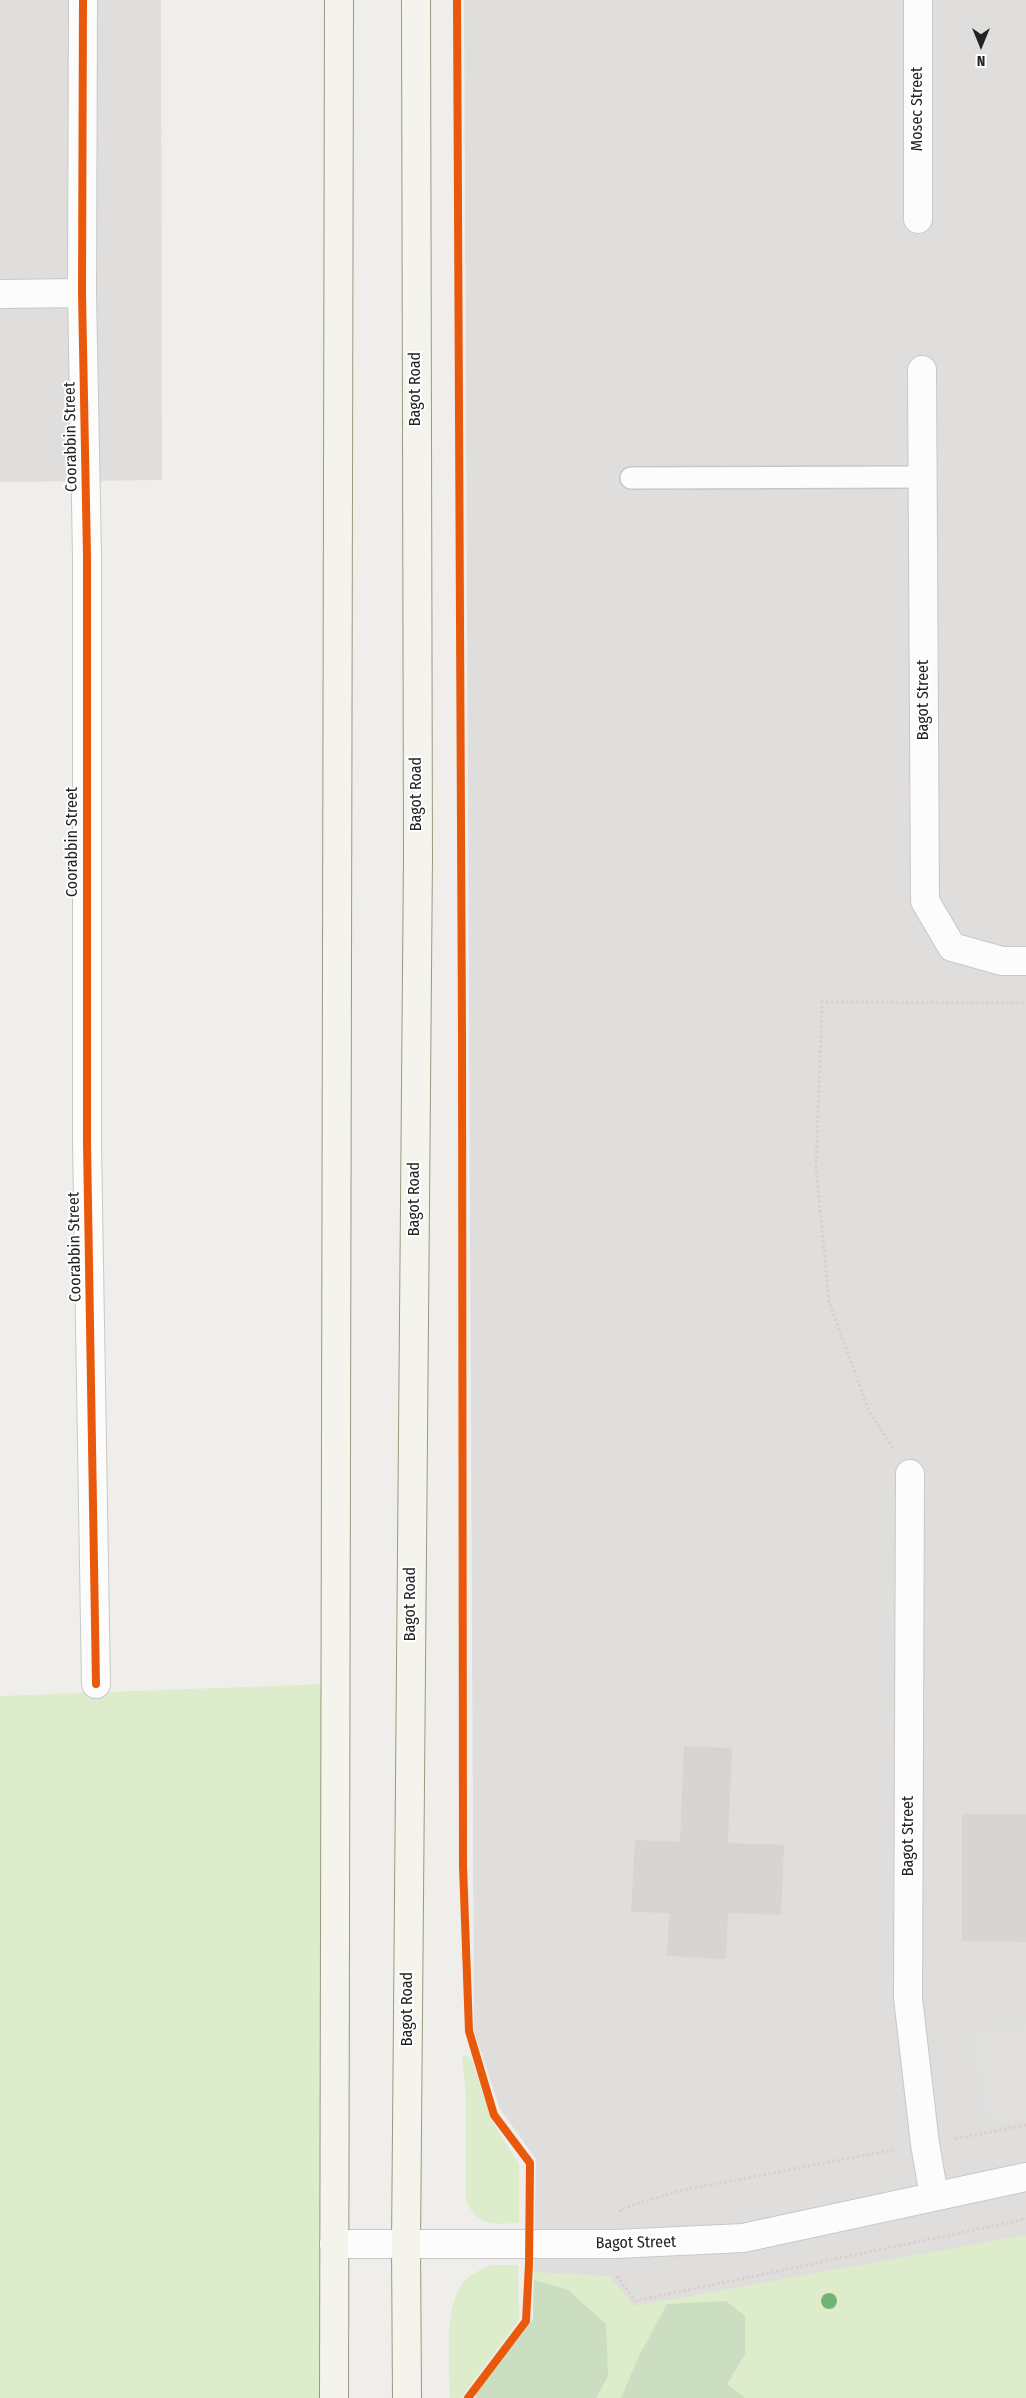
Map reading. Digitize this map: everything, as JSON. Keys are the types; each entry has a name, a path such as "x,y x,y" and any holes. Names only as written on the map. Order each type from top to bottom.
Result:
{"main road":[{"path":"334,2398 339,0"},
{"name":"Bagot Road","path":"408,2398 406,2244 418,856 416,0"}],"street":[{"name":"Coorabbin Street","path":"83,0 82,294 87,556 87,1144 96,1684"},
{"name":"Mosec Street","path":"918,0 918,219"},
{"path":"0,294 82,294"},
{"name":"Bagot Street","path":"922,370 925,901 952,946 1002,961 1026,961"},
{"name":"Bagot Street","path":"910,1474 908,1998 925,2144 934,2196"},
{"name":"Bagot Street","path":"334,2244 616,2244 744,2238 934,2196 1026,2178"}],"lane":[{"path":"631,478 923,477"}],"path":[{"path":"910,1474 869,1410 829,1302 816,1167 822,1002 1026,1003"},
{"path":"616,2244 621,2209 678,2191 794,2167 1026,2126"}],"shaded area":[{"path":"0,0 161,0 162,480 0,482"},
{"path":"464,0 1026,0 1026,2398 476,2398 476,2393 533,2319 536,2159 500,2109 474,2031"},
{"path":"1026,2026 1026,2120 989,2127 972,2035"}],"green space":[{"path":"327,1684 325,2398 0,2398 0,1696"},
{"path":"462,2055 471,2057 491,2120 519,2164 519,2223 501,2224 487,2222 475,2215 466,2200 466,2096"},
{"path":"1026,2235 1026,2398 745,2398 727,2384 745,2354 621,2398 596,2398 608,2376 568,2290 534,2280 534,2272 609,2276 634,2306"},
{"path":"491,2265 518,2265 519,2320 461,2398 450,2398 449,2335 454,2302 459,2288 467,2278"},
{"path":"534,2280 568,2290 606,2324 608,2376 596,2398 476,2398 476,2393 533,2319"},
{"path":"726,2301 745,2316 745,2354 727,2384 745,2398 621,2398 640,2354 667,2304"}],"building":[{"path":"684,1746 732,1748 728,1843 784,1845 781,1915 728,1913 726,1959 667,1956 669,1913 631,1912 635,1840 680,1842"},
{"path":"962,1814 1026,1814 1026,1942 962,1941"}],"cycle path":[{"path":"83,0 82,293 87,556 87,1144 96,1684"},
{"path":"457,0 462,1033 463,1866 469,2031 494,2115 530,2163 529,2264 526,2321 468,2398"}]}
